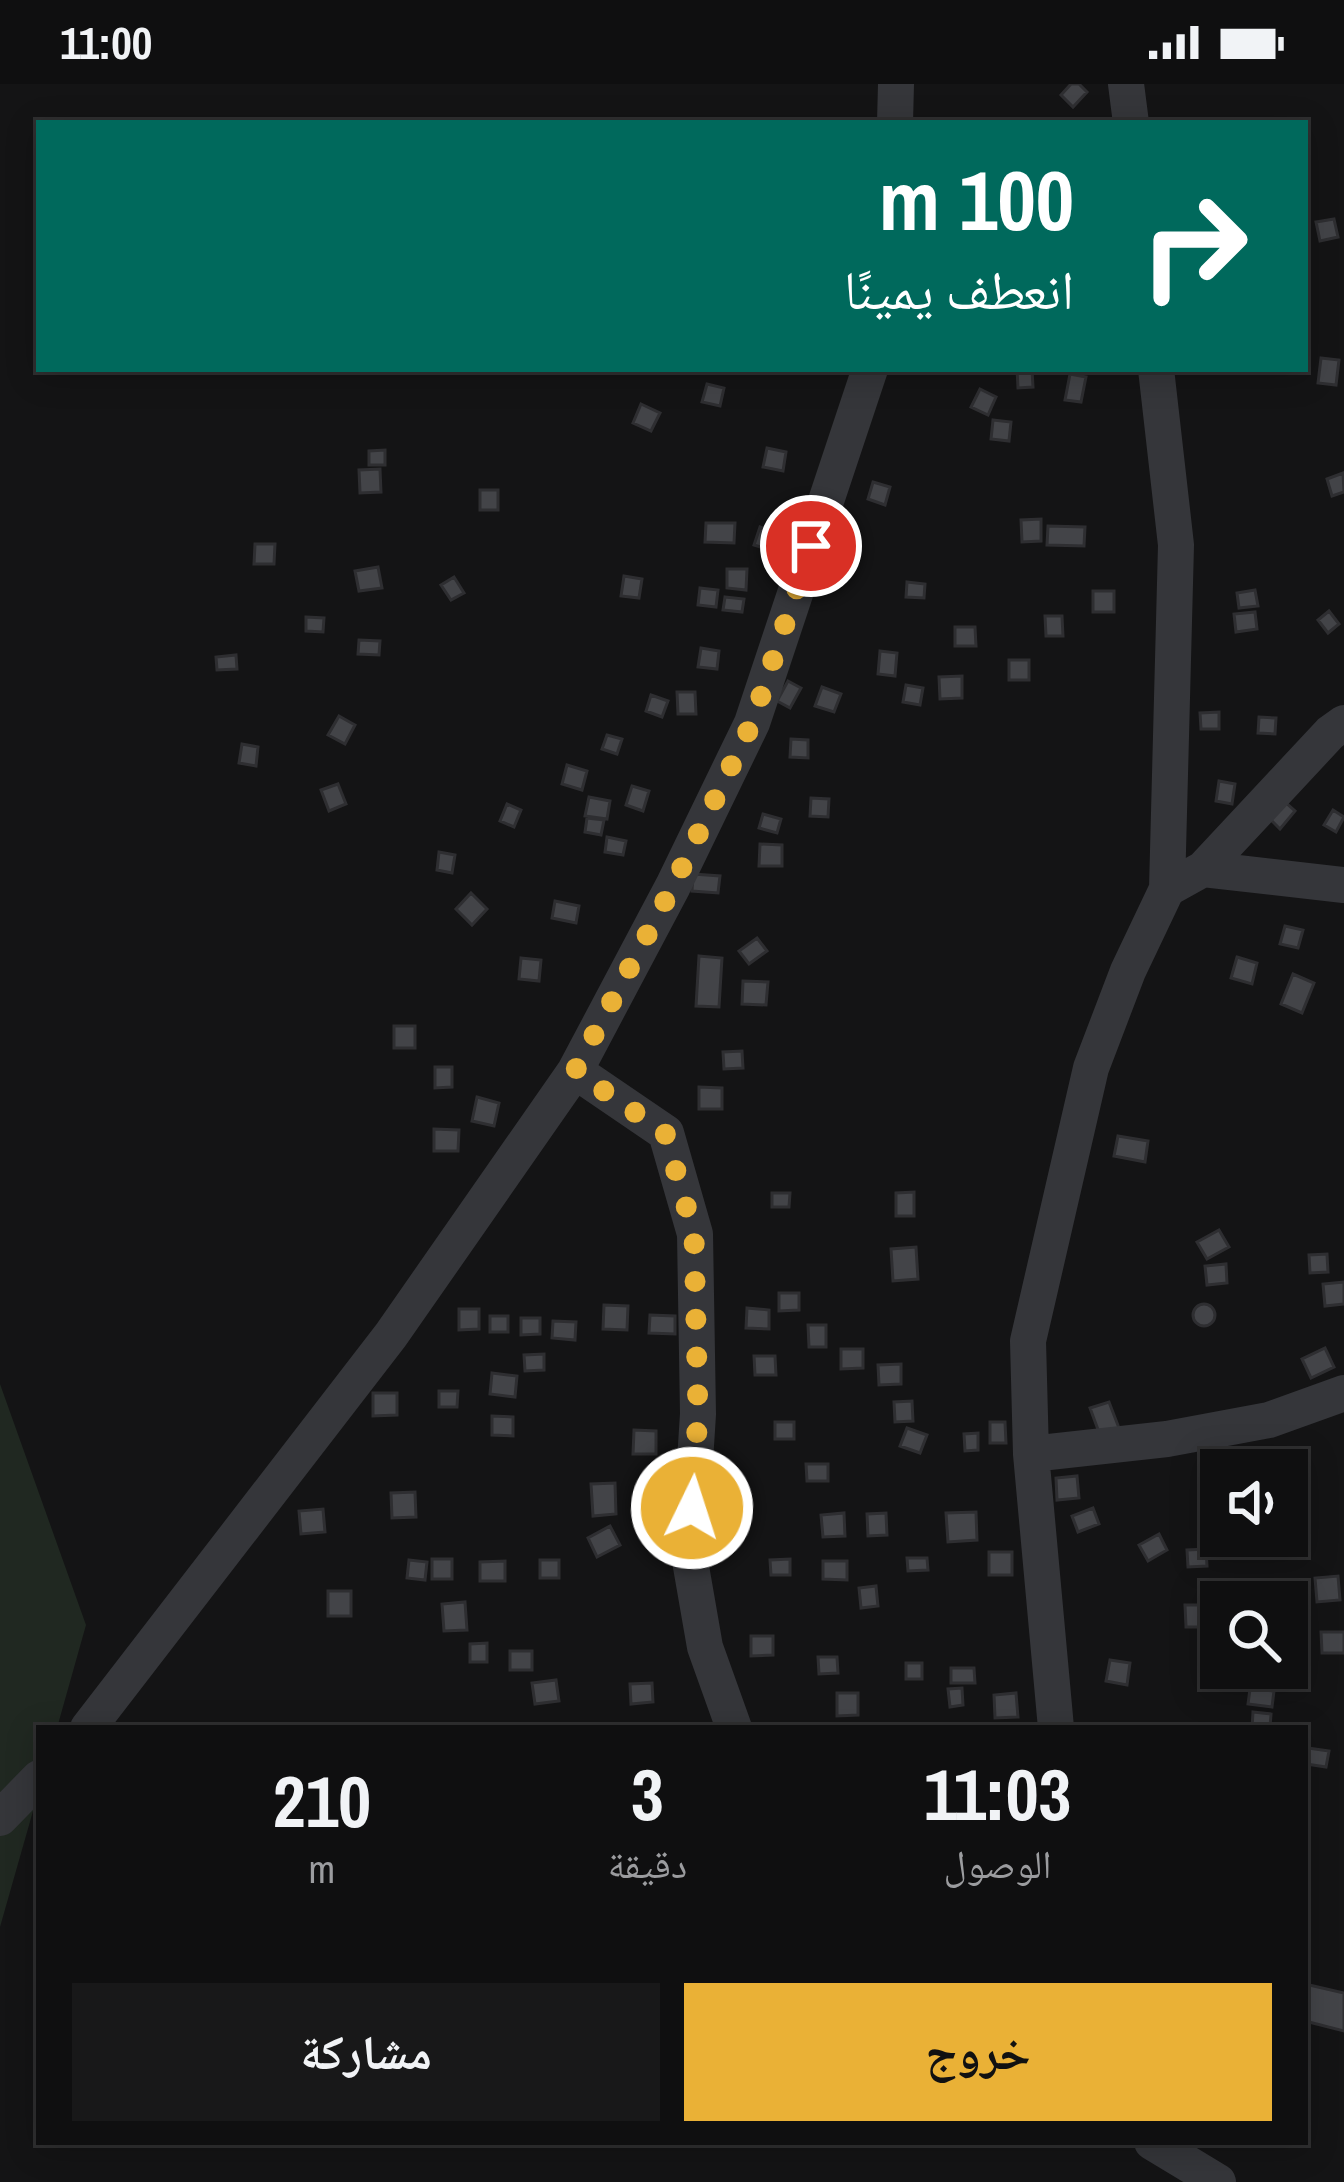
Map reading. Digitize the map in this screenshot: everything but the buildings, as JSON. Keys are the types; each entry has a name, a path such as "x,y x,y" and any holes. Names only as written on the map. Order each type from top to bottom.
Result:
{"street":[{"path":"896,84 896,120"},
{"path":"1126,84 1131,120"},
{"path":"90,1725 391,1335 575,1071 752,723 869,372"},
{"path":"1056,1725 1031,1454 1028,1341 1091,1068 1128,971 1167,889 1175,545 1156,372"},
{"path":"1167,889 1203,869 1344,723"},
{"path":"1203,869 1344,885"},
{"path":"575,1071 665,1133 694,1234 698,1414 689,1555 705,1647 733,1725"},
{"path":"1031,1454 1167,1439 1269,1420 1344,1393"},
{"path":"0,1818 36,1781"},
{"path":"1157,2145 1218,2182"}],"shaded area":[{"path":"0,1384 86,1625 58,1725 36,1725 36,1801 0,1927"}],"route":[{"path":"692,1508 698,1414 694,1234 665,1133 575,1071 752,723 811,546"}]}
